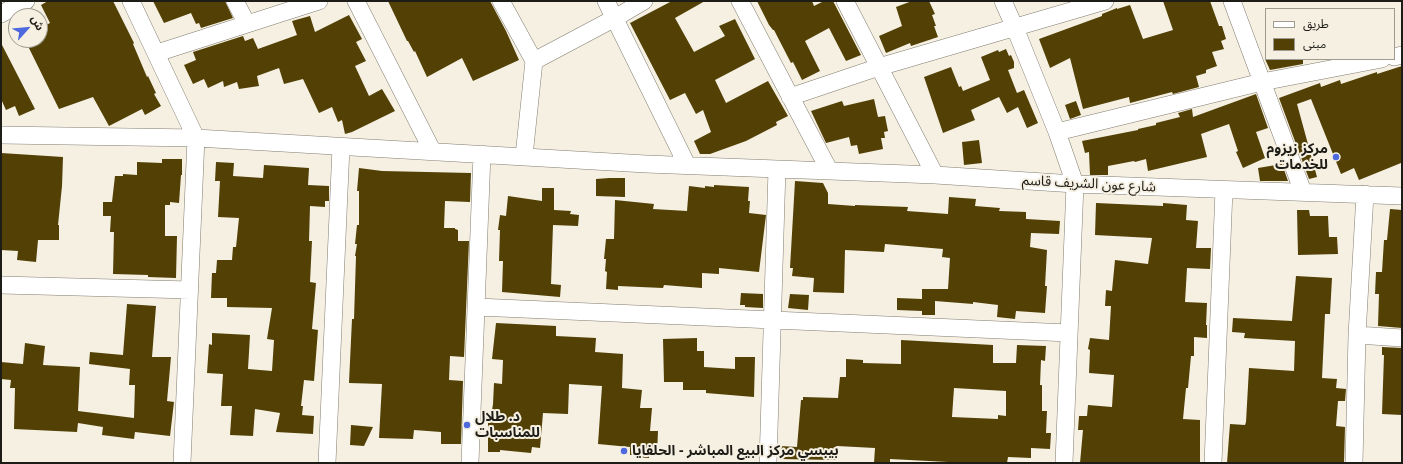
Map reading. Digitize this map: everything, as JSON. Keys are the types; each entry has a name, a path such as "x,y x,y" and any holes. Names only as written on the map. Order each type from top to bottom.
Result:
{"street":[{"path":"1,14 26,1"},
{"path":"131,1 157,53 196,138 182,463"},
{"path":"234,1 247,24"},
{"path":"157,53 319,1"},
{"path":"356,1 433,152"},
{"path":"501,1 534,61 524,156"},
{"path":"606,1 687,165"},
{"path":"534,61 644,1"},
{"path":"740,1 829,170"},
{"path":"845,1 935,175"},
{"path":"1003,1 1057,132 1075,184 1064,463"},
{"path":"790,98 879,67 1104,1"},
{"path":"1232,1 1303,192"},
{"path":"1057,132 1262,82 1377,60"},
{"name":"شارع عون الشريف قاسم","path":"1,135 196,138 646,164 829,170 1075,184 1402,196"},
{"path":"327,463 341,147"},
{"path":"470,463 482,154"},
{"path":"768,463 777,169"},
{"path":"1213,463 1224,190"},
{"path":"1354,463 1357,335 1365,194"},
{"path":"1,285 190,290"},
{"path":"477,307 1069,333"},
{"path":"1357,335 1402,338"}],"building":[{"path":"48,1 113,1 134,43 133,44 147,77 148,76 156,93 154,94 161,106 145,115 142,109 109,126 93,97 59,109 29,48 48,48 48,24 50,23 48,19 48,8 42,8 41,5"},
{"path":"153,1 225,1 233,18 201,28 199,23 196,24 191,13 164,23"},
{"path":"388,1 490,1 519,60 473,81 462,58 427,77 415,51 414,52 407,41"},
{"path":"672,1 705,1 675,18 694,52 725,36 719,26 735,19 755,59 715,80 726,103 768,81 788,116 776,122 777,125 746,141 710,154 700,154 694,141 711,132 703,110 696,114 685,93 670,100 630,23"},
{"path":"757,1 812,1 814,6 824,1 833,1 861,55 846,61 829,28 805,41 820,71 802,80 793,62 791,63 774,30 769,25"},
{"path":"912,1 929,1 935,14 932,15 938,37 911,46 910,43 886,53 879,36 902,26 896,7"},
{"path":"1163,1 1210,1 1219,26 1222,26 1226,39 1221,41 1224,49 1212,52 1217,66 1206,70 1206,73 1196,76 1199,87 1173,94 1172,92 1130,103 1129,97 1083,109 1070,58 1050,68 1039,39 1102,16 1102,14 1117,8 1130,5 1143,39 1173,30"},
{"path":"349,15 362,39 356,42 366,61 355,66 369,96 382,89 395,111 352,132 345,134 342,120 338,122 332,107 319,113 303,79 284,84 279,68 257,76 259,86 239,89 237,82 224,87 223,81 208,88 204,79 193,84 184,65 196,60 193,52 243,36 245,41 253,38 258,49 297,35 292,21 310,16 315,32"},
{"path":"1,43 35,109 19,116 15,106 6,110 1,99"},
{"path":"1006,49 1014,62 1014,68 1008,70 1017,93 1024,90 1038,123 1027,128 1018,107 1007,113 999,97 971,110 975,120 943,133 924,77 951,67 959,87 961,86 963,91 990,80 981,57 998,50 999,52"},
{"path":"1265,60 1303,60 1303,64 1270,70"},
{"path":"1402,66 1401,163 1359,180 1354,168 1341,174 1311,99 1297,104 1317,177 1309,179 1279,98 1320,83 1321,87 1340,80 1341,84 1377,72 1377,74"},
{"path":"1256,94 1268,128 1256,132 1265,158 1243,168 1236,152 1238,151 1229,124 1201,134 1207,157 1148,171 1146,159 1108,166 1108,175 1090,175 1089,152 1085,153 1082,141 1156,125 1156,123 1180,117 1178,113 1192,109 1193,117"},
{"path":"874,99 878,117 885,116 888,131 884,132 885,138 881,138 883,149 859,154 857,145 851,146 849,137 826,143 811,111 842,101 844,106"},
{"path":"1076,101 1081,115 1070,119 1065,105"},
{"path":"979,140 982,163 964,165 962,142"},
{"path":"1,153 63,157 58,225 59,240 38,240 36,262 17,260 18,251 1,250"},
{"path":"162,159 182,159 179,203 170,202 170,205 165,205 165,236 177,236 176,278 148,277 148,275 113,274 114,232 110,232 111,216 103,216 103,202 112,202 115,176 123,176 123,174 137,175 137,162 162,163"},
{"path":"216,162 234,163 233,176 263,178 264,165 309,168 308,185 329,186 329,201 325,201 325,207 310,206 309,241 312,241 310,282 316,283 312,329 318,330 314,381 304,380 301,406 303,406 302,415 314,416 313,434 276,432 280,413 255,409 253,436 230,435 232,406 221,406 223,374 207,373 209,344 212,345 212,333 250,335 248,369 272,371 274,340 267,339 272,308 227,307 227,298 211,298 212,273 216,273 217,260 232,260 233,247 236,247 239,218 218,217 220,181 215,181"},
{"path":"1282,164 1288,181 1260,181 1258,168"},
{"path":"359,168 382,171 471,173 470,202 445,201 444,228 455,228 458,230 458,241 469,241 464,357 450,356 449,380 463,381 461,444 441,444 441,432 414,430 413,439 379,438 382,384 349,383 352,319 354,319 355,256 357,244 355,244 357,225 359,225 359,191 357,191"},
{"path":"625,178 625,197 596,196 596,179"},
{"path":"795,181 823,183 828,193 828,204 908,207 907,211 948,214 949,197 976,199 975,206 1000,208 999,211 1026,212 1026,219 1060,221 1059,234 1031,233 1030,247 1047,250 1045,313 1016,311 1015,319 997,317 998,305 973,302 973,304 935,301 935,315 922,315 922,311 897,310 897,298 922,299 922,289 948,289 950,258 942,257 943,249 885,244 884,252 845,250 844,293 813,292 814,278 792,276 793,268 790,268"},
{"path":"714,185 749,187 749,213 766,215 759,272 719,268 719,274 702,273 702,288 664,285 663,288 618,286 618,290 606,289 607,272 605,271 606,259 604,259 606,239 614,239 615,200 654,204 653,209 687,211 689,186 705,188 705,186 714,187"},
{"path":"542,188 554,188 554,210 571,211 570,214 579,215 578,226 553,225 551,284 561,285 560,297 502,292 503,261 499,261 500,230 498,230 500,215 506,216 508,196 542,201"},
{"path":"1096,203 1163,206 1163,203 1187,205 1186,220 1198,221 1196,248 1211,248 1210,269 1187,268 1185,302 1207,303 1207,338 1194,337 1194,356 1191,356 1183,419 1200,420 1200,463 1080,463 1083,430 1078,430 1079,416 1087,416 1088,405 1112,407 1114,375 1089,373 1090,350 1088,349 1090,338 1109,340 1111,306 1105,306 1106,290 1112,291 1115,260 1148,264 1152,238 1095,235"},
{"path":"1390,209 1402,210 1402,328 1378,326 1379,294 1375,294 1376,272 1382,272 1384,240 1387,240"},
{"path":"1297,210 1309,210 1310,216 1328,216 1329,237 1337,237 1338,254 1298,255"},
{"path":"1296,276 1332,278 1330,314 1325,314 1322,378 1337,379 1336,388 1346,389 1345,401 1338,401 1336,426 1345,427 1344,463 1227,463 1230,424 1245,425 1246,422 1249,368 1294,371 1295,341 1244,338 1245,333 1232,332 1233,318 1292,321"},
{"path":"741,293 763,294 763,308 745,307 745,305 740,305"},
{"path":"790,294 809,295 808,310 788,308"},
{"path":"127,304 156,306 152,357 171,357 167,401 174,402 170,436 135,432 134,439 102,435 103,427 78,423 77,432 14,429 15,388 10,388 11,380 1,379 1,362 23,364 25,343 45,346 43,365 80,367 78,411 134,418 135,385 129,385 130,369 89,364 90,352 123,355"},
{"path":"496,323 556,326 556,336 596,338 595,352 623,354 622,388 642,390 640,408 652,408 650,431 658,431 657,455 649,455 649,458 635,457 635,455 630,455 630,447 598,444 602,386 569,384 568,414 543,413 540,448 532,447 531,453 500,450 500,452 488,452 488,422 490,423 494,383 502,384 503,360 492,359"},
{"path":"697,338 697,351 704,351 704,367 735,369 735,357 755,357 754,397 706,393 706,390 683,390 683,382 664,382 663,339"},
{"path":"901,340 993,345 993,363 1016,363 1017,345 1046,346 1045,361 1041,360 1040,385 1042,385 1042,411 1047,411 1046,433 1051,433 1050,449 1031,448 1031,458 1008,457 1007,463 948,463 890,459 890,463 874,463 875,448 837,446 836,460 780,459 781,446 797,447 801,400 803,400 803,397 838,398 840,377 846,377 846,359 863,360 863,363 901,364","holes":["954,388 1006,391 1006,416 998,415 998,419 952,417"]},
{"path":"1382,347 1402,348 1402,415 1382,414 1384,355 1382,355"},
{"path":"351,425 373,427 364,446 350,445"}],"place":[{"name":"مركز زيزوم للخدمات","path":"1336,157"},
{"name":"د. طلال للمناسبات","path":"467,425"},
{"name":"بيبسي مركز البيع المباشر - الحلفايا","path":"624,451"}]}
